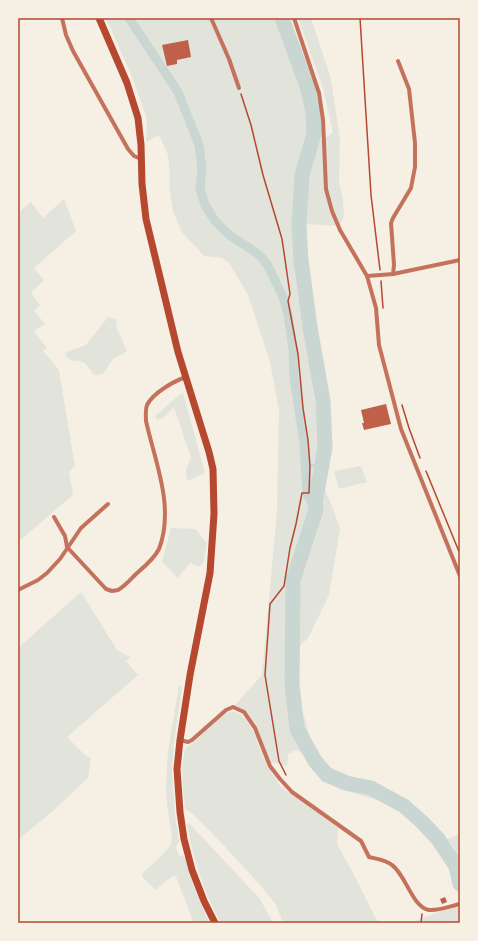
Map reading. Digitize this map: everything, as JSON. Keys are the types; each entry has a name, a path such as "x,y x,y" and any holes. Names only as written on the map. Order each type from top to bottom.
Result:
{"main road":[{"path":"99,18 127,83 136,110 140,128 143,197 146,219 176,344 209,452 212,469 214,514 210,573 180,740 178,756 178,789 184,839 192,870 214,923"}],"street":[{"path":"62,18 66,35 73,50 128,149 134,156 142,159"},
{"path":"211,18 229,58 239,88"},
{"path":"294,18 319,93 323,120 326,189 332,211 340,230 367,276 376,308 379,345 401,429 460,576"},
{"path":"393,274 394,265 391,223 411,188 415,167 416,143 409,89 398,61"},
{"path":"367,276 393,274 460,260"},
{"path":"54,517 65,536 68,548 106,589 112,591 118,590 153,557 158,549 162,536 165,504 146,421 146,410 151,400 160,392 173,383 186,378"},
{"path":"18,590 48,573 60,560 73,538 84,524 108,504"},
{"path":"180,740 188,742 192,740 226,710 232,707 241,710 251,722 270,766 275,774 292,792 361,841 369,857 393,865 398,870 419,904 424,908 431,910 460,904"}],"path":[{"path":"360,18 370,195 379,263"},
{"path":"239,88 251,125 263,175 282,239 290,294 288,301 295,333 310,466 308,493 302,493 300,499 284,586 270,604 264,675 279,761 292,787 292,792"},
{"path":"380,275 383,311"},
{"path":"401,402 420,458"},
{"path":"423,465 460,554"},
{"path":"421,923 424,908"}],"shaded area":[{"path":"106,18 274,18 303,90 318,142 333,133 323,88 298,18 311,18 331,79 340,140 339,181 344,215 340,226 303,224 305,313 325,490 340,529 329,595 308,638 295,651 295,685 317,761 374,787 386,803 340,789 310,766 304,755 296,750 288,754 287,766 270,762 261,738 253,723 242,710 235,705 262,675 277,511 279,411 270,362 248,295 229,263 222,258 204,256 182,232 173,212 169,186 170,177 168,155 159,135 146,142 147,119 132,77"},
{"path":"64,199 76,231 34,268 44,280 31,293 40,305 34,311 45,324 34,331 47,348 43,351 59,370 75,466 69,472 73,495 18,542 18,213 31,202 43,218"},
{"path":"108,317 116,319 117,329 127,351 113,359 103,374 94,375 85,364 79,361 71,361 65,355 67,352 86,345"},
{"path":"183,393 205,473 187,481 186,469 191,458 175,410 173,408 163,418 157,420 155,416"},
{"path":"361,466 367,482 339,489 334,471"},
{"path":"171,528 195,529 207,543 203,563 199,567 190,563 178,578 162,562"},
{"path":"81,592 117,650 130,657 126,661 138,675 67,737 86,756 91,758 88,778 55,809 18,840 18,648"},
{"path":"179,685 182,687 174,743 172,772 175,814 179,841 176,847 179,856 185,858 202,907 210,923 194,923 177,879 174,875 155,890 141,875 165,852 171,844 172,835 167,806 166,784 168,752"},
{"path":"232,711 240,714 248,723 280,786 338,828 337,844 376,919 381,923 283,923 276,905 262,887 193,814 185,809 182,766 185,749 219,718"},
{"path":"189,823 260,899 273,923 221,923 209,900 200,876 189,837 187,825"},
{"path":"460,834 460,861 451,843 447,839"},
{"path":"460,907 460,923 411,923 444,910"}],"building":[{"path":"188,40 191,57 177,60 177,64 167,66 162,45"},
{"path":"386,404 391,424 364,430 361,410"},
{"path":"445,897 447,902 442,904 440,899"}],"waterway":[{"path":"129,18 178,92 199,145 202,168 200,188 205,205 215,221 229,235 262,258 268,266 283,297 288,314 293,349 294,378 304,443 307,494 310,500 315,504"},
{"path":"282,18 308,89 313,113 314,134 302,175 299,224 301,260 310,327 323,401 325,447 315,504 316,510 293,580 292,684 297,729 315,761 327,775 346,783 371,788 404,806 422,822 438,839 456,866 460,884"},
{"path":"306,467 321,464"}]}
